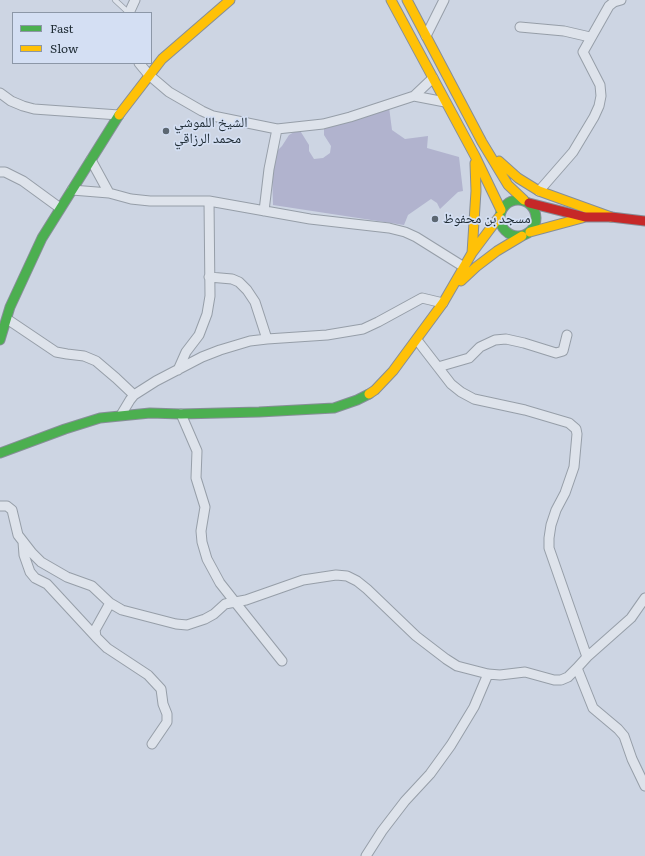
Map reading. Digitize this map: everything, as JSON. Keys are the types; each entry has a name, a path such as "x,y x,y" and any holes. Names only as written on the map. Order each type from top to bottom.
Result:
{"street":[{"path":"129,12 135,0"},
{"path":"0,340 10,307 42,238 119,115 162,59 230,0"},
{"path":"391,0 474,156 500,213 500,223 503,229 508,234 515,236 585,217"},
{"path":"407,0 482,142 508,185 534,208 536,214 534,227 526,234 497,251 476,267 451,291"},
{"path":"426,36 444,0"},
{"path":"539,191 574,152 599,106 600,85 595,73 583,54 584,48 608,3 621,0"},
{"path":"520,27 564,31 590,37"},
{"path":"139,64 149,75 184,102 213,116 277,129 335,122 414,96 433,78"},
{"path":"0,93 11,101 34,109 119,115"},
{"path":"414,96 445,102"},
{"path":"264,210 269,169 277,129"},
{"path":"482,142 518,178 539,191 611,217"},
{"path":"472,253 476,191 474,156"},
{"path":"91,160 109,193"},
{"path":"0,172 5,172 23,181 60,208"},
{"path":"72,190 109,193 131,199 150,201 209,201 310,219 389,228 416,236 464,267"},
{"path":"0,453 100,418 150,413 181,414 259,412 334,408 357,400 375,390 393,371 417,340 451,291 472,253 505,204 510,200 517,199 556,211 585,217 611,217 645,221"},
{"path":"178,370 186,352 199,335 207,314 210,296 209,201"},
{"path":"209,277 232,279 239,282 247,290 255,302 267,339"},
{"path":"121,415 134,395 156,381 220,350 243,343 267,339 327,335 363,328 378,322 422,298 443,303"},
{"path":"7,319 56,352 84,356 96,361 134,395"},
{"path":"438,367 469,358 480,347 495,340 512,340 556,354 563,350 567,335"},
{"path":"417,340 451,384 461,392 474,399 540,414 569,423 576,429 577,434 574,467 566,493 556,510 551,525 549,548 588,657"},
{"path":"181,414 197,451 196,478 205,507 201,531 207,558 220,583 282,661"},
{"path":"0,506 7,506 12,510 18,535 22,542 41,562 67,577 92,586 110,603 122,610 141,616 187,625 205,619 214,614 225,604 246,600 303,580 336,575 347,576 357,581 367,589 401,623 446,660 457,666 488,674 500,675 525,672 554,680 561,680 568,677 631,618 645,598"},
{"path":"22,542 24,555 30,572 34,578 47,584 107,648 148,675 161,689 163,704 167,714 167,722 152,744"},
{"path":"96,637 95,630 110,603"},
{"path":"577,668 593,708 624,736 632,759 645,786"},
{"path":"366,856 382,831 405,801 430,774 450,745 474,707 488,674"}],"lane":[{"path":"115,0 128,12"}],"shaded area":[{"path":"389,107 392,130 405,139 428,136 427,148 459,157 463,191 458,192 440,209 437,203 431,199 408,215 404,225 273,205 272,171 274,154 282,146 289,135 299,129 309,145 309,151 314,159 323,158 330,153 331,146 324,135 324,127"}],"traffic: fast":[{"path":"0,340 10,307 42,238 119,115"},
{"path":"522,200 531,205 535,211 536,218 535,225 531,231 522,236 514,236 505,231 501,225 500,214 505,205 511,201 522,200"},
{"path":"0,453 100,418 150,413 181,414 259,412 334,408 369,394"}],"traffic: slow":[{"path":"119,115 162,59 230,0"},
{"path":"391,0 475,156 501,210"},
{"path":"407,0 482,142 508,185 524,200"},
{"path":"499,161 518,178 539,191 611,217"},
{"path":"472,253 476,191 475,163"},
{"path":"369,394 375,390 393,371 443,303 472,253 499,217"},
{"path":"530,232 582,218"},
{"path":"461,281 497,251 522,236"}],"traffic: jam":[{"path":"529,203 585,217 611,217 645,221"}],"place":[{"name":"الشيخ اللموشي محمد الرزاقي","path":"166,131"},
{"name":"مسجد بن محفوظ","path":"435,219"}]}
